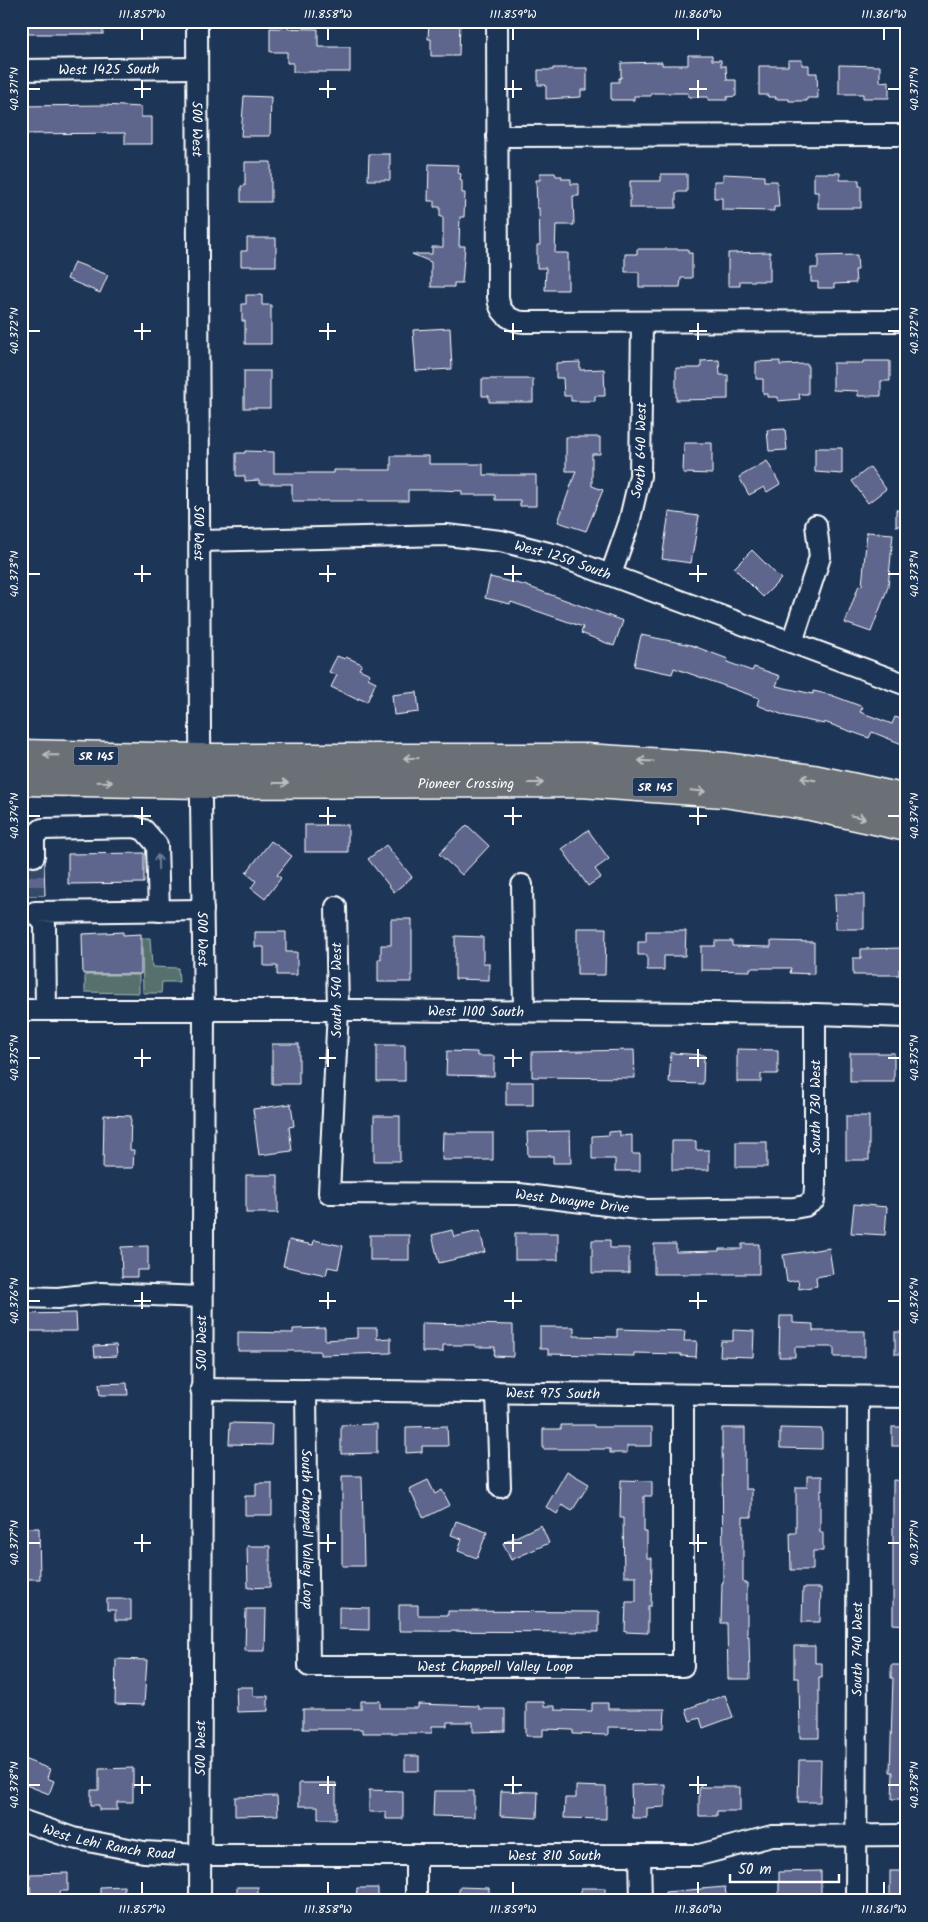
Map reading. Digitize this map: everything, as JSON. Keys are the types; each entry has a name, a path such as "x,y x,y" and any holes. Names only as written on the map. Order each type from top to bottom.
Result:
{"highway":[{"name":"Pioneer Crossing","path":"21,754 201,771 653,787 724,793 811,806 907,827"},
{"name":"Pioneer Crossing","path":"21,781 201,771 586,758 658,761 726,767 814,779 907,799"}],"street":[{"name":"500 West","path":"197,21 204,1010 200,1901"},
{"path":"497,21 498,297 500,308 508,317 518,322 907,321"},
{"name":"West 1425 South","path":"21,70 197,68"},
{"path":"497,136 907,136"},
{"name":"South 640 West","path":"611,574 631,516 640,476 642,322"},
{"path":"792,642 820,557 816,525"},
{"name":"West 1250 South","path":"200,541 446,535 501,541 556,555 611,574 907,685"},
{"path":"34,856 34,836 42,829 135,827 144,830 157,846 159,911"},
{"path":"522,885 524,1011"},
{"path":"46,1010 45,924 34,903 159,911 203,910"},
{"name":"South 540 West","path":"329,1194 338,1010 336,907"},
{"name":"West 1100 South","path":"21,1010 524,1011 815,1014 907,1017"},
{"name":"South 730 West","path":"814,1200 815,1014"},
{"name":"West Dwayne Drive","path":"329,1194 519,1194 646,1210 794,1208 805,1206 814,1200"},
{"path":"21,1297 58,1298 101,1292 202,1297"},
{"name":"West 975 South","path":"201,1389 907,1396"},
{"name":"South Chappell Valley Loop","path":"306,1390 309,1666"},
{"path":"497,1392 500,1487"},
{"name":"West Chappell Valley Loop","path":"309,1666 683,1666 683,1395"},
{"name":"South 740 West","path":"856,1901 858,1397"},
{"name":"West Lehi Ranch Road","path":"21,1820 73,1838 144,1852 200,1855"},
{"name":"West 810 South","path":"200,1855 699,1855 772,1836 907,1835"},
{"path":"416,1855 416,1901"},
{"path":"640,1855 641,1901"}],"green space":[{"path":"142,938 150,938 152,967 178,968 179,982 162,982 161,993 143,993"},
{"path":"85,975 139,975 139,993 85,992"}],"building":[{"path":"21,21 103,21 103,34 21,34"},
{"path":"429,21 460,21 459,56 431,56 431,39 428,39"},
{"path":"270,28 318,29 318,47 350,47 350,72 293,72 293,63 287,63 287,52 270,52"},
{"path":"688,55 712,55 712,60 721,60 721,66 726,66 727,80 736,80 736,96 727,97 727,100 708,100 708,97 688,97 688,93 651,93 651,96 634,96 634,100 611,100 611,82 619,82 619,78 621,78 621,63 662,62 662,65 688,65"},
{"path":"788,60 802,60 802,65 809,65 809,73 817,73 818,98 807,98 807,101 789,101 789,99 775,99 776,97 759,95 759,66 788,66"},
{"path":"839,65 880,66 880,82 889,81 889,98 863,98 863,94 839,94"},
{"path":"553,68 587,68 587,90 581,90 581,97 546,99 546,85 538,85 538,70 553,70"},
{"path":"244,96 271,97 270,136 241,136"},
{"path":"104,105 141,107 141,117 152,117 152,144 125,144 125,133 21,134 21,106"},
{"path":"369,154 390,154 390,180 368,180"},
{"path":"245,162 271,162 271,202 241,202 241,186 245,186"},
{"path":"429,164 459,165 458,173 461,174 462,193 465,193 464,217 460,217 459,246 465,246 462,283 454,283 454,287 431,287 431,262 412,254 432,254 432,247 443,247 443,217 440,217 440,207 434,207 434,201 428,201"},
{"path":"540,173 555,173 556,176 562,176 562,179 571,179 571,184 579,184 579,196 573,196 574,225 556,225 555,253 568,253 568,290 545,290 546,268 537,268 537,245 540,245 536,180 540,180"},
{"path":"814,173 840,173 840,180 859,180 859,186 861,186 861,208 818,208 818,192 814,192"},
{"path":"661,174 687,174 687,192 676,192 676,208 630,208 630,181 661,181"},
{"path":"723,174 764,176 764,181 777,181 779,207 774,207 774,211 722,210 722,198 714,198 714,181 723,181"},
{"path":"247,238 276,238 276,266 241,266 241,251 247,251"},
{"path":"637,249 688,249 688,253 692,253 692,278 681,278 680,287 639,287 639,272 625,272 625,254 637,254"},
{"path":"770,252 770,281 740,281 740,286 728,286 728,253"},
{"path":"857,255 858,270 855,270 856,283 834,284 834,288 818,288 818,282 811,282 811,268 818,268 818,256"},
{"path":"74,262 108,275 100,293 67,279"},
{"path":"246,295 262,295 262,305 271,305 271,344 245,344 245,321 242,321 242,304 246,304"},
{"path":"450,328 452,369 416,371 413,330"},
{"path":"719,360 720,375 728,375 728,399 676,400 676,368 701,368 701,361"},
{"path":"780,361 780,365 808,364 808,394 799,394 800,399 778,401 778,397 768,397 768,394 763,394 763,379 756,379 756,362"},
{"path":"863,361 890,361 890,381 881,381 881,396 858,396 858,391 833,390 833,363 863,363"},
{"path":"580,362 580,370 604,369 605,396 595,396 595,401 571,401 571,396 564,396 563,378 556,378 556,363"},
{"path":"244,371 270,371 270,408 244,408"},
{"path":"482,379 533,379 533,402 489,402 489,396 482,396"},
{"path":"785,429 787,450 769,451 767,430"},
{"path":"566,437 600,437 600,454 592,454 592,486 603,490 586,531 558,522 576,471 566,471"},
{"path":"684,443 712,443 712,474 683,473"},
{"path":"815,448 842,448 842,474 815,472"},
{"path":"245,451 274,452 274,473 334,473 334,470 391,470 391,456 429,456 429,464 483,464 483,475 536,475 536,506 520,506 520,500 495,500 495,495 462,495 462,491 441,490 408,490 408,501 292,501 292,484 259,484 259,480 245,481 245,476 236,476 236,453 245,453"},
{"path":"767,461 780,484 767,492 764,487 749,495 739,477"},
{"path":"870,467 886,489 868,503 852,481"},
{"path":"896,510 907,510 907,526 896,526"},
{"path":"669,512 699,516 691,563 662,559"},
{"path":"867,532 893,534 888,587 871,632 845,623 859,585 862,586"},
{"path":"752,550 781,579 763,597 734,568"},
{"path":"490,577 524,585 623,621 614,646 581,633 583,627 511,602 510,604 485,598"},
{"path":"641,635 691,645 728,659 727,662 752,671 754,667 780,676 776,686 813,694 813,691 831,695 863,707 860,712 892,724 895,717 907,721 907,746 872,732 869,738 824,722 824,724 786,716 757,705 759,698 674,668 672,674 634,666"},
{"path":"337,656 345,659 346,657 362,664 359,669 370,674 368,678 376,682 367,702 358,698 358,700 331,687 337,675 329,672"},
{"path":"417,692 419,712 394,715 392,695"},
{"path":"305,825 348,825 348,852 305,852"},
{"path":"467,825 489,846 462,875 439,854"},
{"path":"588,830 609,859 595,869 601,877 588,886 562,849"},
{"path":"271,841 292,856 277,875 281,878 265,899 251,888 256,881 246,873"},
{"path":"386,845 412,877 394,892 368,859"},
{"path":"144,853 144,883 68,884 68,854"},
{"path":"44,862 45,895 26,895 26,864 34,868"},
{"path":"835,894 864,894 864,929 836,929"},
{"path":"391,919 412,919 412,982 378,982 378,959 381,959 381,945 391,945"},
{"path":"577,928 606,928 605,975 577,975"},
{"path":"646,931 686,931 685,956 664,956 664,970 647,970 647,955 638,955 638,942 646,942"},
{"path":"123,932 123,935 141,934 141,974 83,974 82,934"},
{"path":"255,932 286,932 286,952 297,952 297,975 277,975 277,966 264,966 264,947 255,947"},
{"path":"455,936 483,937 483,963 489,963 489,980 455,979"},
{"path":"715,941 732,941 732,946 771,947 771,941 814,942 814,974 790,973 791,968 750,968 750,971 701,970 701,946 715,946"},
{"path":"904,948 905,969 899,969 899,975 853,975 853,958 861,958 861,949"},
{"path":"272,1044 299,1044 299,1084 272,1084"},
{"path":"377,1045 405,1045 405,1081 377,1081"},
{"path":"737,1049 778,1050 778,1074 761,1074 761,1082 737,1082"},
{"path":"634,1050 635,1078 532,1077 532,1052"},
{"path":"447,1051 477,1052 477,1056 494,1056 494,1076 446,1075"},
{"path":"671,1053 704,1055 703,1084 669,1083"},
{"path":"850,1053 894,1053 894,1082 850,1082"},
{"path":"506,1082 533,1082 533,1105 506,1105"},
{"path":"291,1104 294,1126 289,1127 292,1151 259,1155 253,1109"},
{"path":"104,1115 131,1116 130,1150 134,1150 133,1168 103,1168"},
{"path":"374,1116 400,1116 400,1161 374,1161"},
{"path":"846,1116 869,1116 869,1160 846,1160"},
{"path":"570,1131 571,1163 553,1163 553,1156 528,1156 527,1132"},
{"path":"620,1131 620,1136 632,1135 632,1154 640,1154 640,1171 615,1171 615,1159 592,1159 592,1136 609,1135 609,1132"},
{"path":"443,1133 493,1133 493,1160 442,1160"},
{"path":"672,1141 696,1141 696,1150 709,1150 709,1170 672,1170"},
{"path":"736,1142 767,1142 767,1167 736,1167"},
{"path":"246,1175 278,1175 278,1213 246,1213"},
{"path":"854,1204 887,1207 885,1235 851,1233"},
{"path":"452,1230 454,1237 480,1231 485,1252 439,1263 432,1235"},
{"path":"515,1233 558,1233 558,1260 515,1260"},
{"path":"370,1235 409,1235 409,1260 370,1260"},
{"path":"289,1240 313,1245 314,1240 343,1246 338,1269 328,1267 326,1275 283,1266"},
{"path":"592,1240 610,1240 610,1248 629,1248 629,1273 592,1273"},
{"path":"654,1244 676,1244 676,1252 742,1249 742,1244 759,1244 759,1274 654,1274"},
{"path":"148,1246 148,1270 137,1270 137,1277 122,1277 121,1247"},
{"path":"829,1248 833,1274 816,1277 817,1286 799,1289 798,1280 787,1282 783,1255"},
{"path":"76,1313 77,1331 21,1331 21,1314"},
{"path":"780,1316 793,1316 793,1323 813,1324 813,1331 865,1331 865,1357 834,1357 834,1347 795,1347 795,1357 779,1357"},
{"path":"422,1323 513,1325 513,1357 494,1356 495,1347 475,1347 475,1345 443,1345 443,1352 422,1352"},
{"path":"540,1327 574,1327 574,1336 617,1337 617,1329 685,1331 684,1341 697,1341 696,1357 681,1356 681,1354 634,1353 634,1356 548,1354 548,1349 540,1349"},
{"path":"325,1328 325,1340 357,1338 357,1328 377,1328 377,1339 391,1338 391,1353 320,1355 320,1351 238,1351 238,1332 293,1333 293,1329"},
{"path":"733,1330 754,1331 753,1357 720,1356 721,1341 733,1341"},
{"path":"895,1332 907,1332 907,1354 895,1354"},
{"path":"116,1345 117,1356 95,1357 94,1346"},
{"path":"127,1383 128,1395 100,1395 99,1384"},
{"path":"230,1423 272,1424 271,1445 229,1444"},
{"path":"377,1424 377,1453 341,1454 341,1425"},
{"path":"561,1425 652,1427 652,1446 627,1446 627,1453 610,1453 610,1449 543,1449 543,1429 561,1429"},
{"path":"447,1426 448,1446 422,1446 422,1452 406,1453 406,1427"},
{"path":"892,1427 907,1427 907,1446 892,1446"},
{"path":"722,1428 745,1428 745,1489 752,1489 752,1517 743,1517 743,1583 747,1583 747,1636 749,1636 750,1679 728,1679 727,1623 721,1623 723,1583"},
{"path":"780,1428 822,1429 822,1449 780,1448"},
{"path":"567,1471 589,1484 572,1511 562,1505 557,1514 546,1507"},
{"path":"342,1476 362,1476 364,1566 342,1566"},
{"path":"807,1476 822,1476 820,1532 823,1532 823,1551 813,1551 813,1570 791,1570 790,1533 796,1533 796,1487 807,1487"},
{"path":"428,1480 435,1494 442,1490 450,1505 424,1518 409,1489"},
{"path":"621,1480 652,1481 652,1496 644,1496 644,1532 647,1532 647,1558 652,1558 651,1606 648,1606 648,1633 625,1632 626,1602 636,1602 636,1576 624,1576 623,1518 620,1518"},
{"path":"893,1480 907,1481 907,1625 893,1624"},
{"path":"256,1483 272,1483 272,1515 245,1515 245,1496 256,1496"},
{"path":"456,1521 487,1532 477,1558 458,1551 462,1539 451,1535"},
{"path":"541,1525 549,1543 511,1560 503,1543"},
{"path":"21,1528 39,1528 40,1579 21,1579"},
{"path":"247,1546 270,1546 270,1587 248,1588"},
{"path":"803,1588 821,1588 820,1622 802,1622"},
{"path":"107,1599 131,1599 131,1620 115,1620 115,1610 107,1610"},
{"path":"399,1605 418,1605 418,1615 448,1615 448,1611 599,1612 599,1632 399,1631"},
{"path":"339,1607 369,1608 369,1630 339,1629"},
{"path":"246,1609 266,1609 265,1651 245,1651"},
{"path":"794,1646 815,1646 815,1663 822,1663 822,1678 819,1678 819,1738 800,1738 799,1678 794,1678"},
{"path":"116,1659 147,1660 144,1705 115,1704"},
{"path":"891,1665 907,1665 905,1768 907,1768 907,1799 892,1799 893,1772 890,1772 893,1678 891,1678"},
{"path":"236,1687 253,1687 253,1696 268,1696 268,1711 237,1712"},
{"path":"725,1695 733,1717 703,1728 700,1718 690,1721 686,1709"},
{"path":"361,1701 380,1701 380,1708 418,1708 418,1704 479,1706 479,1709 505,1709 505,1731 473,1732 473,1722 447,1722 447,1726 432,1726 432,1733 362,1733 362,1729 303,1729 303,1709 361,1709"},
{"path":"526,1702 544,1702 544,1706 555,1706 555,1710 592,1711 592,1703 608,1703 608,1709 665,1709 664,1728 608,1727 608,1735 573,1734 573,1730 543,1729 543,1736 526,1736"},
{"path":"405,1756 419,1756 419,1771 405,1771"},
{"path":"21,1758 50,1769 47,1778 54,1781 49,1794 21,1783"},
{"path":"799,1760 821,1760 820,1802 798,1802"},
{"path":"133,1768 133,1802 117,1802 117,1810 99,1810 99,1805 91,1805 91,1790 99,1790 99,1769"},
{"path":"299,1783 336,1783 336,1819 318,1819 318,1806 299,1806"},
{"path":"665,1784 665,1807 647,1808 647,1818 632,1818 631,1785"},
{"path":"576,1786 606,1787 606,1819 564,1818 565,1798 576,1798"},
{"path":"699,1787 740,1787 740,1811 717,1811 717,1816 699,1816"},
{"path":"369,1790 403,1791 403,1819 386,1819 386,1812 369,1812"},
{"path":"434,1791 474,1791 474,1817 433,1816"},
{"path":"501,1791 538,1792 537,1818 500,1816"},
{"path":"277,1796 278,1815 235,1816 235,1797"},
{"path":"821,1871 821,1899 796,1901 796,1898 779,1898 779,1872"},
{"path":"890,1871 907,1871 907,1901 890,1901"},
{"path":"68,1873 68,1891 60,1891 61,1900 31,1901 30,1874"},
{"path":"124,1886 124,1901 100,1901 100,1887"},
{"path":"237,1887 258,1887 258,1901 237,1901"},
{"path":"459,1887 489,1888 489,1901 459,1901"},
{"path":"725,1887 727,1901 665,1901 665,1892"},
{"path":"357,1888 378,1888 378,1901 356,1901"},
{"path":"581,1888 605,1888 605,1901 581,1901"}],"tunnel":[{"path":"34,856 34,895"}]}
